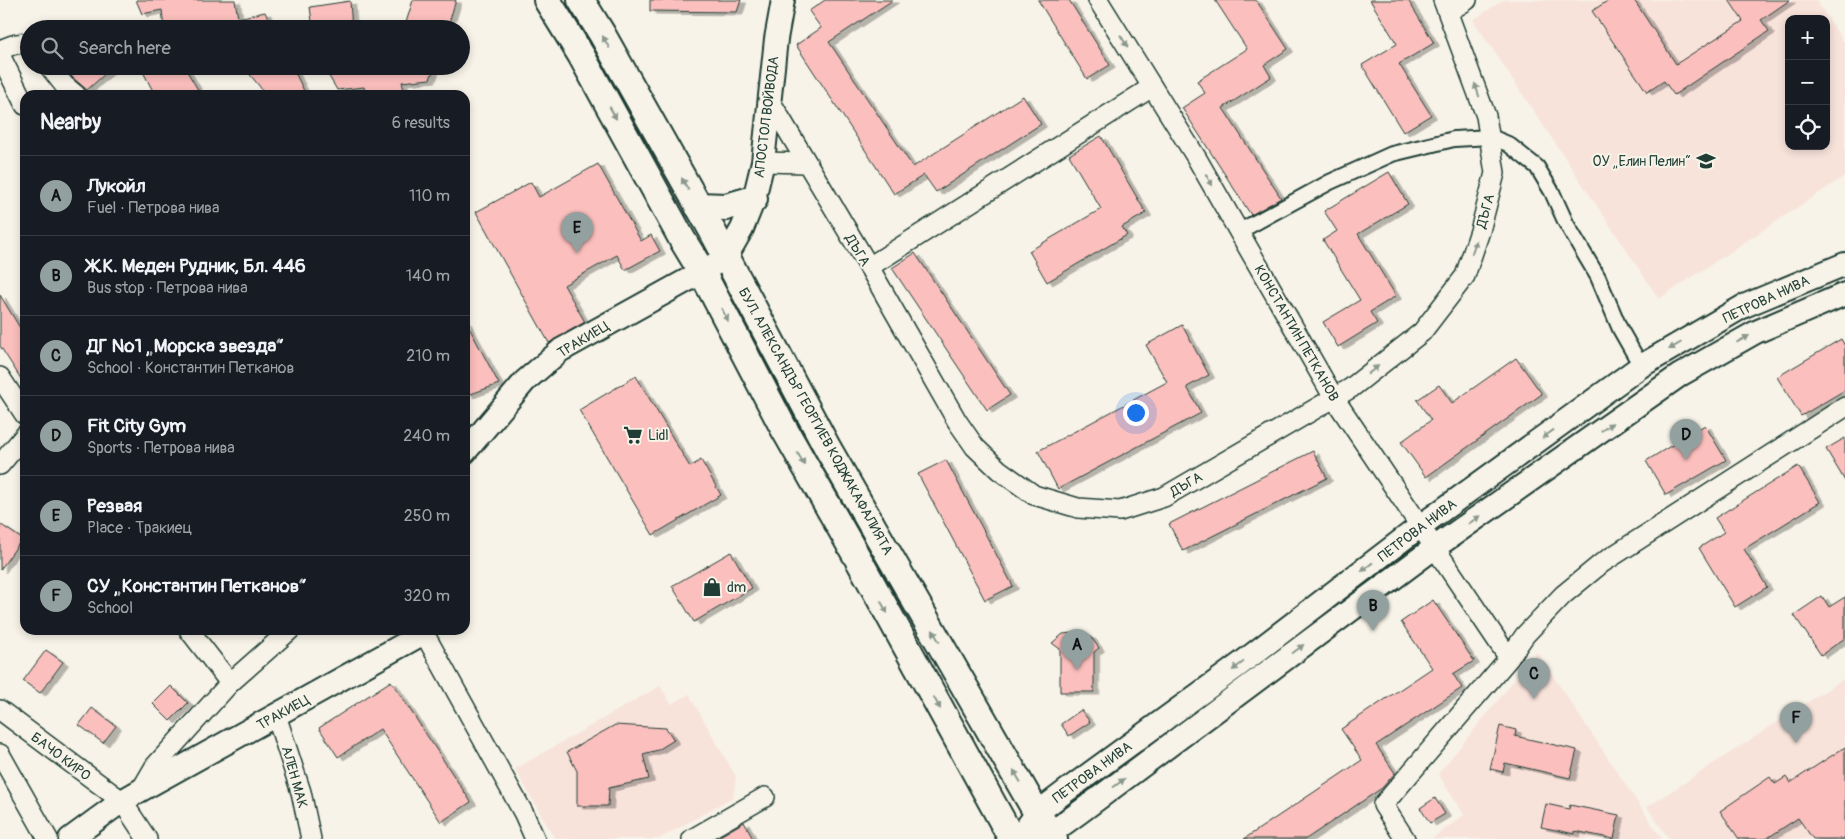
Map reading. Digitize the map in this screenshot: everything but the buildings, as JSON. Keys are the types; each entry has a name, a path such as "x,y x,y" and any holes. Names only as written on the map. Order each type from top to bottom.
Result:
{"main road":[{"name":"БУЛ. АЛЕКСАНДЪР ГЕОРГИЕВ КОДЖАКАФАЛИЯТА","path":"547,0 581,55 702,272 783,427 866,573 1012,839"},
{"name":"БУЛ. АЛЕКСАНДЪР ГЕОРГИЕВ КОДЖАКАФАЛИЯТА","path":"581,0 698,206 827,446 1043,831"},
{"path":"698,206 726,207 754,199"}],"street":[{"name":"АПОСТОЛ ВОЙВОДА","path":"726,257 742,229 754,199 763,162 776,39 783,0"},
{"name":"КОНСТАНТИН ПЕТКАНОВ","path":"1098,0 1196,157 1334,398 1508,658"},
{"path":"1446,6 1467,0"},
{"name":"ДЪГА","path":"769,99 958,421 975,446 999,470 1034,495 1078,508 1120,511 1164,497 1350,388 1422,332 1465,276 1480,231 1495,173 1486,116 1446,6"},
{"path":"0,50 20,44"},
{"path":"0,55 20,95"},
{"path":"56,75 70,90"},
{"path":"869,267 1152,88"},
{"path":"1238,232 1330,182 1392,154 1454,139 1490,137 1508,144 1537,167 1552,192 1566,223 1598,277 1620,329 1641,366"},
{"path":"765,139 785,140 795,143"},
{"path":"763,162 806,163"},
{"name":"ТРАКИЕЦ","path":"470,446 525,382 561,350 726,257"},
{"name":"ПЕТРОВА НИВА","path":"1043,831 1239,665 1419,527 1641,366 1744,306 1845,264"},
{"name":"ПЕТРОВА НИВА","path":"1018,839 1043,831 1434,548 1680,375 1756,332 1845,294"},
{"path":"0,377 20,407"},
{"path":"1405,839 1383,805 1508,658 1525,635 1563,595 1602,563 1845,407"},
{"path":"0,465 20,441"},
{"path":"193,635 230,683"},
{"name":"ТРАКИЕЦ","path":"141,790 155,766 230,683 284,635"},
{"name":"ТРАКИЕЦ","path":"70,839 122,801 418,635"},
{"path":"425,635 524,814 535,839"},
{"name":"БАЧО КИРО","path":"0,710 122,801 147,839"},
{"name":"АЛЕН МАК","path":"276,715 301,792 311,839"},
{"path":"0,754 48,839"},
{"path":"692,839 765,798"}],"shaded area":[{"name":"ОУ „Елин Пелин“","path":"1503,0 1816,0 1826,15 1785,15 1785,150 1830,150 1830,21 1845,44 1845,176 1659,299 1473,20"},
{"path":"1537,652 1662,839 1433,839 1464,815 1438,774"},
{"path":"1845,678 1845,839 1669,839 1647,807"},
{"path":"660,686 671,704 689,694 736,777 733,797 659,839 555,839 515,769"}],"place":[{"name":"ОУ „Елин Пелин“","path":"1706,161"},
{"name":"Резвая","path":"577,253"},
{"name":"Lidl","path":"633,435"},
{"name":"Fit City Gym","path":"1686,460"},
{"name":"dm","path":"712,587"},
{"name":"Ж.К. Меден Рудник, Бл. 446","path":"1373,631"},
{"name":"Лукойл","path":"1077,670"},
{"name":"ДГ №1 „Морска звезда“","path":"1534,699"},
{"name":"СУ „Константин Петканов“","path":"1796,743"}]}
